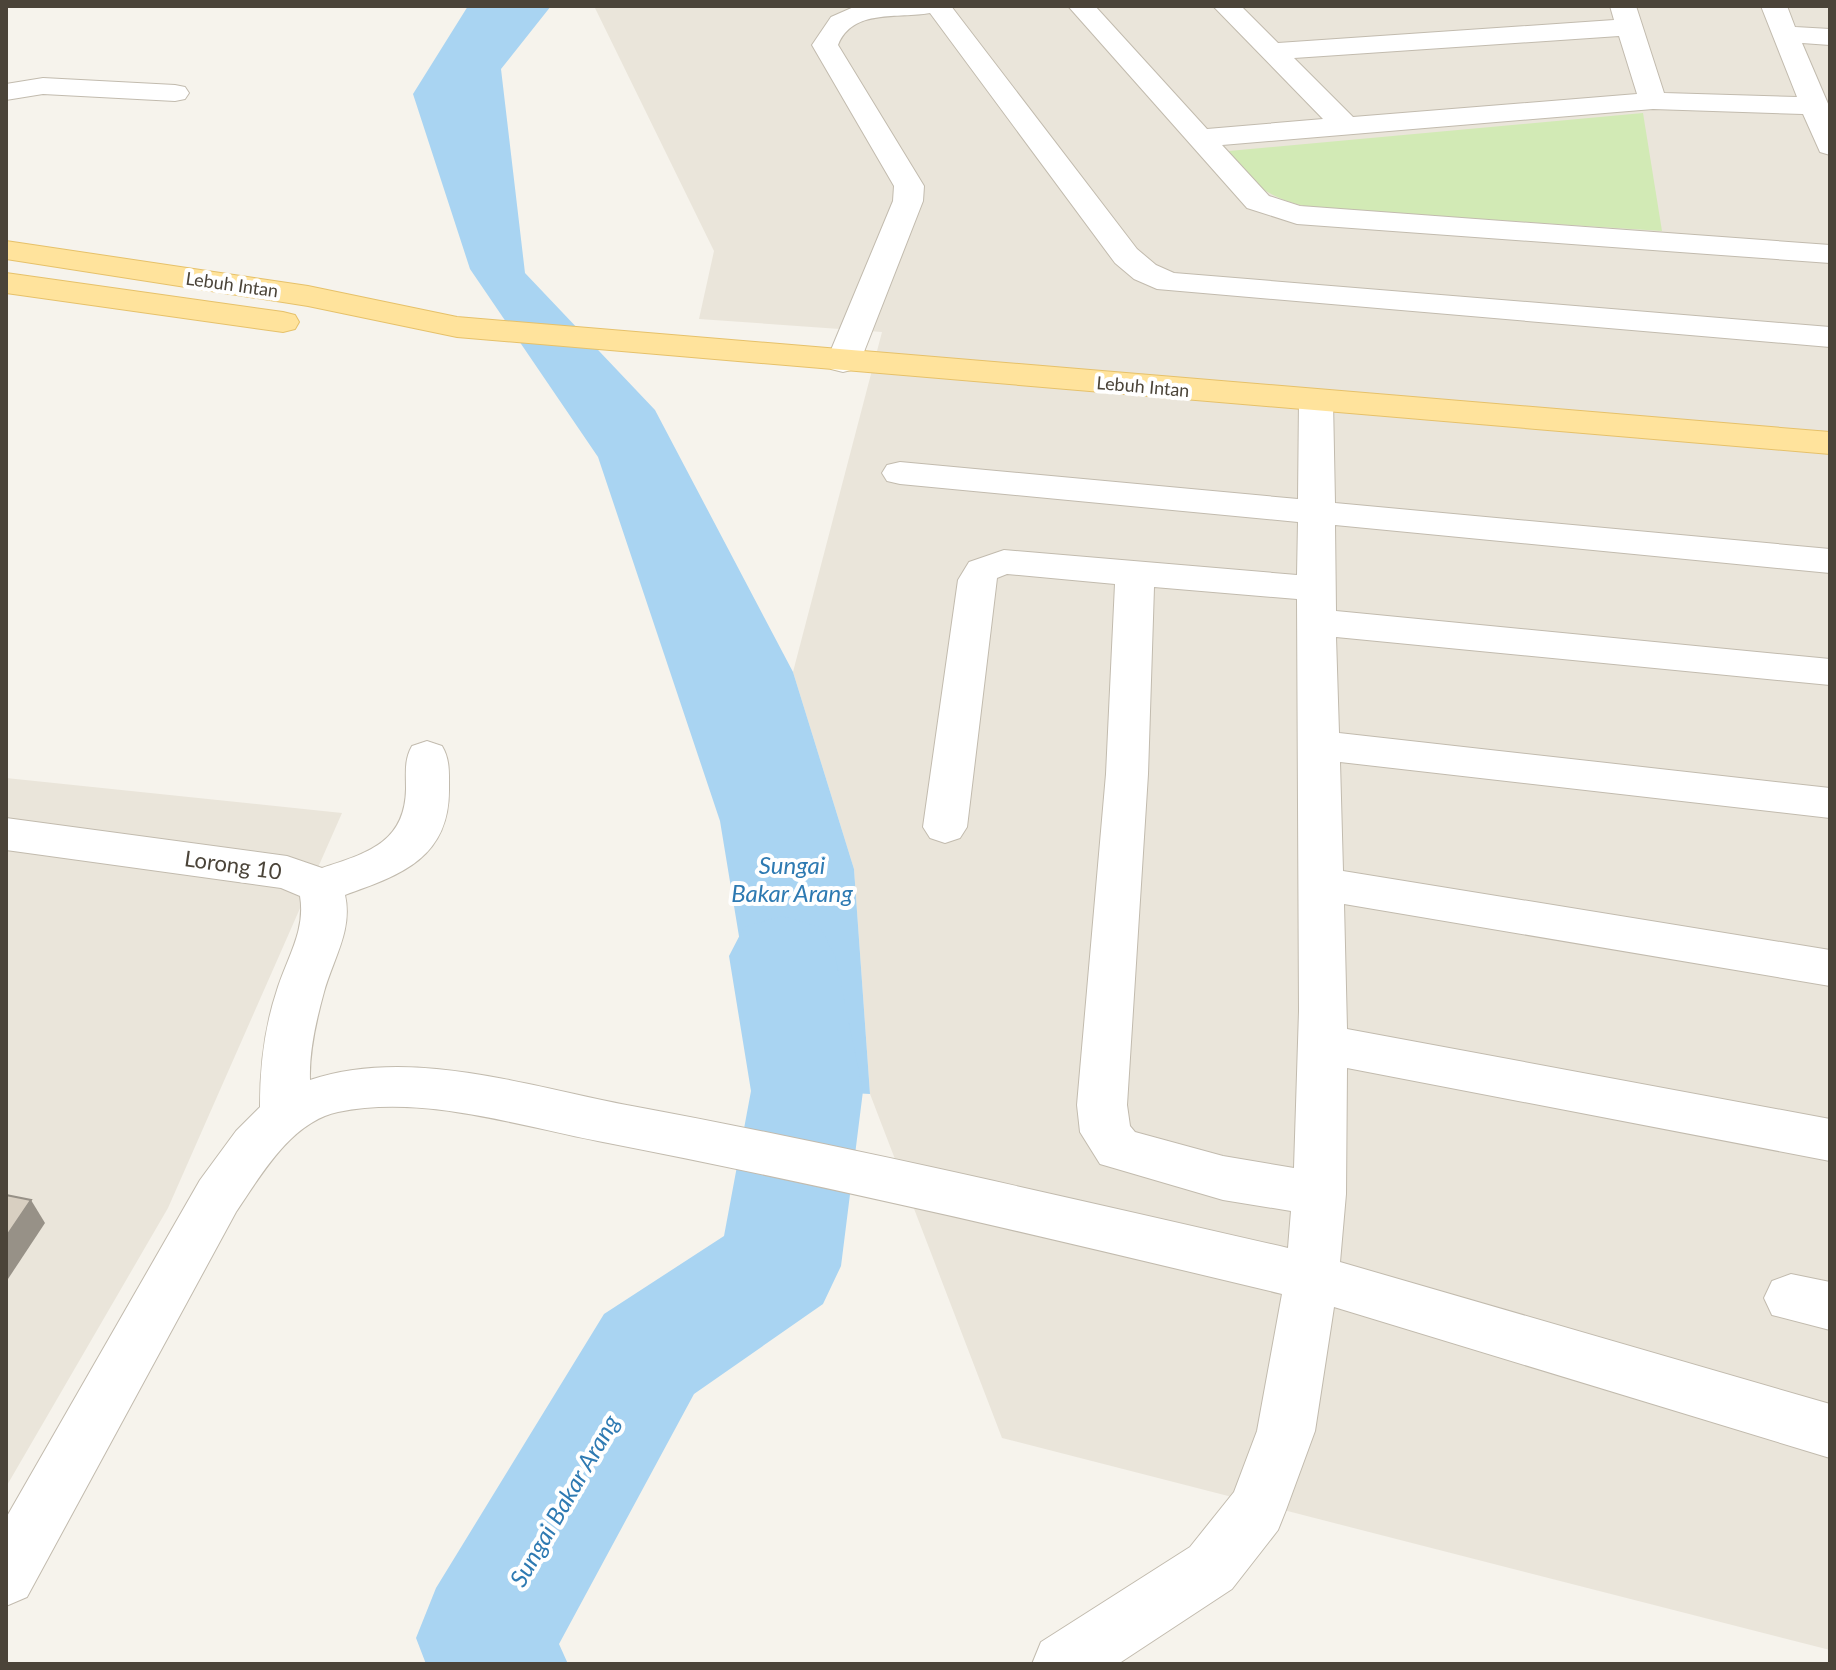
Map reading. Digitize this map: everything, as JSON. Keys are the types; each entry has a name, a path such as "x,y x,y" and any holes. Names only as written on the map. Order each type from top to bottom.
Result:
{"main road":[{"name":"Lebuh Intan","path":"6,250 308,296 457,327 492,331 1830,443"},
{"name":"Lebuh Intan","path":"6,283 314,326 394,330 457,327"}],"street":[{"path":"843,362 908,201 909,186 825,45 828,31 845,18 869,10 925,6"},
{"path":"938,6 1126,256 1145,272 1168,282 1830,337"},
{"path":"1081,6 1258,202 1297,215 1830,254"},
{"path":"1226,6 1345,125"},
{"path":"1774,6 1830,146"},
{"path":"1269,52 1626,16 1653,101"},
{"path":"1785,34 1830,37"},
{"path":"6,92 43,86 175,93"},
{"path":"1198,138 1653,101 1815,106"},
{"path":"1063,1664 1211,1568 1257,1510 1286,1431 1312,1277 1320,1194 1325,1044 1317,745 1316,401"},
{"path":"900,473 1317,515 1830,561"},
{"path":"945,827 977,580 982,570 1004,562 1135,573 1316,606 1830,672"},
{"path":"1135,573 1127,774 1102,1105 1105,1132 1118,1149 1223,1178 1320,1194"},
{"path":"1317,745 1830,803"},
{"path":"285,1112 285,1057 300,992 327,917 321,886 376,867 399,854 418,834 426,813 427,756"},
{"name":"Lorong 10","path":"6,834 287,872 321,886"},
{"path":"1321,884 1830,968"},
{"path":"1325,1044 1830,1140"},
{"path":"6,1576 218,1196 256,1140 285,1112 337,1092 378,1089 447,1093 741,1147 897,1180 1312,1277 1830,1431"}],"shaded area":[{"path":"1830,6 1830,1650 1002,1438 870,1094 854,869 793,672 882,332 699,319 714,251 595,8"},
{"path":"6,778 342,813 168,1208 6,1487"}],"green space":[{"path":"1643,113 1662,231 1314,208 1264,190 1244,174 1229,151"}],"water":[{"name":"Sungai Bakar Arang","path":"468,6 551,6 501,69 525,273 655,410 793,672 854,869 870,1094 764,1088 720,821 598,457 470,269 413,94"}],"building":[{"path":"6,1195 31,1200 6,1237"}],"waterway":[{"name":"Sungai Bakar Arang","path":"497,1664 486,1638 649,1354 780,1266 807,1091 782,956"}]}
